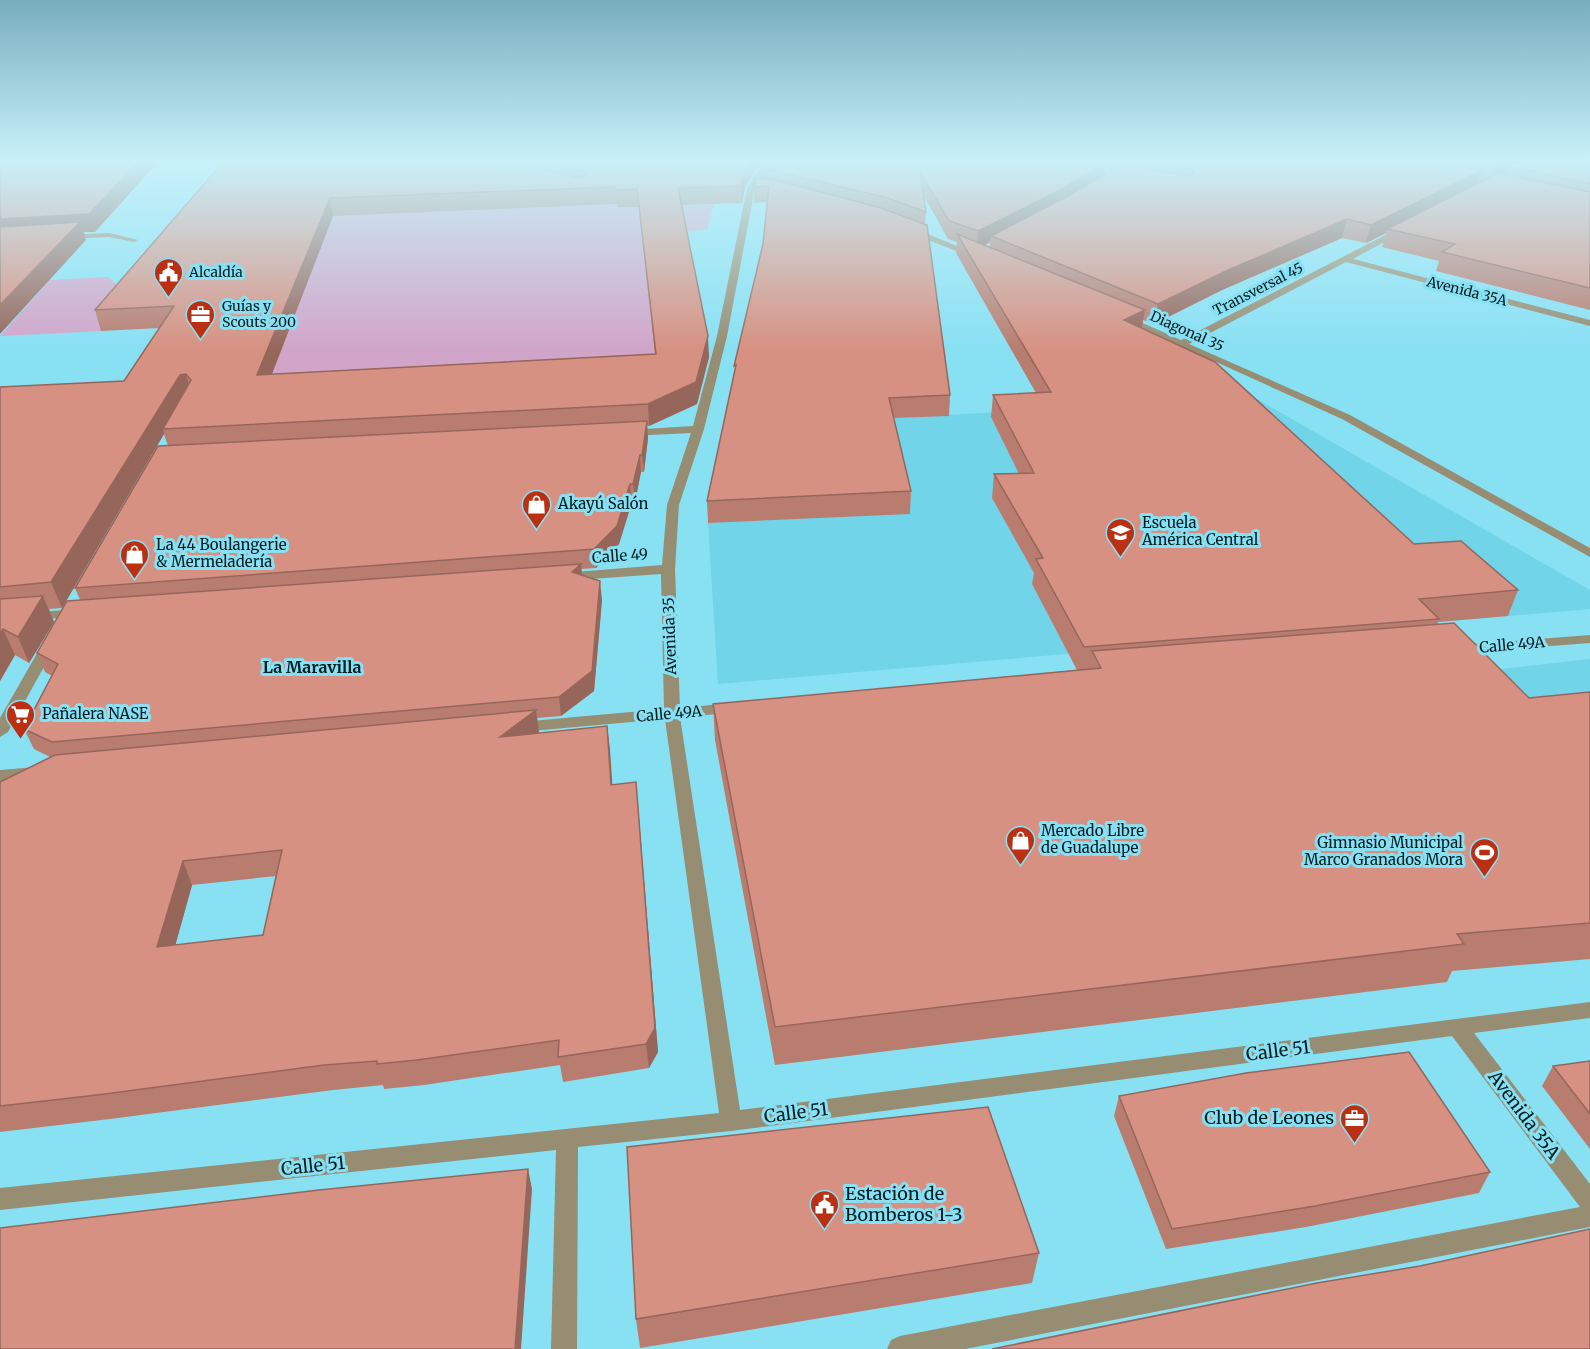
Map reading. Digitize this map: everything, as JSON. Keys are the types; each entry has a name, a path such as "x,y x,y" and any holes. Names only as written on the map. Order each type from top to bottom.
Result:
{"street":[{"name":"Avenida 35","path":"732,1121 672,713 668,569 673,505 698,429 748,224"},
{"path":"904,228 983,255"},
{"name":"Transversal 45","path":"1183,343 1407,228"},
{"path":"53,238 109,235 134,240"},
{"name":"Avenida 35A","path":"1344,259 1590,323"},
{"name":"Diagonal 35","path":"1118,315 1346,417 1590,553"},
{"path":"616,434 698,429"},
{"name":"Calle 49","path":"550,578 668,569"},
{"path":"0,619 69,609 90,612"},
{"path":"0,732 69,609"},
{"name":"Calle 49A","path":"1447,650 1590,639"},
{"name":"Calle 49A","path":"507,729 743,707"},
{"path":"0,776 47,771"},
{"name":"Calle 51","path":"0,1199 732,1121 1590,1010"},
{"name":"Avenida 35A","path":"1458,1028 1590,1202"},
{"path":"564,1349 567,1138"},
{"path":"900,1349 1590,1216"}],"shaded area":[{"path":"293,224 709,224 707,230 685,231 675,375 223,399"},
{"path":"108,277 122,290 114,315 103,331 0,336 50,280"},
{"name":"Escuela América Central","path":"1257,399 1590,590 1590,609 718,684 708,523 730,417 868,419"},
{"path":"1590,659 1590,816 1457,674"}],"building":[{"path":"49,224 78,224 0,305 0,227"},
{"path":"169,224 319,224 257,375 656,354 641,224 685,224 708,336 696,382 648,404 163,429 191,380 186,374 180,375 51,582 0,587 0,387 124,381 174,306 95,310"},
{"path":"765,224 927,225 950,395 889,398 911,491 707,501 736,365 734,366 763,244"},
{"path":"958,224 992,224 978,231"},
{"path":"1014,224 1335,224 1226,271 1158,304 991,236"},
{"path":"1397,224 1590,224 1590,288 1442,252 1455,244 1387,229"},
{"path":"957,234 1145,310 1124,320 1215,362 1414,544 1461,541 1518,590 1419,599 1439,619 1084,647 1036,559 1043,558 994,474 1034,473 993,395 1051,392"},
{"path":"647,421 642,455 640,455 633,484 630,484 617,526 594,549 75,588 158,446"},
{"path":"581,564 572,572 600,581 592,671 559,697 52,742 24,729 58,664 37,653 67,601"},
{"path":"43,596 18,637 3,629 0,634 0,599"},
{"path":"1454,623 1529,698 1590,692 1590,923 1457,934 1464,944 775,1027 713,704 1101,668 1092,651"},
{"path":"536,710 500,737 607,726 611,785 636,782 655,1028 646,1044 558,1057 559,1040 417,1060 377,1064 377,1061 324,1065 0,1106 0,782 55,755","holes":["282,850 263,935 157,947 183,861"]},
{"path":"1409,1052 1490,1172 1315,1206 1172,1229 1119,1096 1246,1073"},
{"path":"1590,1061 1590,1114 1553,1066"},
{"name":"Estación de Bomberos 1-3","path":"988,1107 1039,1253 636,1319 627,1147"},
{"path":"528,1169 515,1349 0,1349 0,1228 319,1190"},
{"path":"1590,1229 1590,1349 992,1349 1317,1283 1420,1266"}],"place":[{"name":"Alcaldía","path":"168,298"},
{"name":"Guías y Scouts 200","path":"201,340"},
{"name":"Akayú Salón","path":"537,530"},
{"name":"Escuela América Central","path":"1121,558"},
{"name":"La 44 Boulangerie & Mermeladería","path":"135,580"},
{"name":"Pañalera NASE","path":"21,740"},
{"name":"Mercado Libre de Guadalupe","path":"1020,866"},
{"name":"Gimnasio Municipal Marco Granados Mora","path":"1484,878"},
{"name":"Club de Leones","path":"1355,1144"},
{"name":"Estación de Bomberos 1-3","path":"824,1230"}],"district":[{"name":"La Maravilla","path":"312,667"}]}
